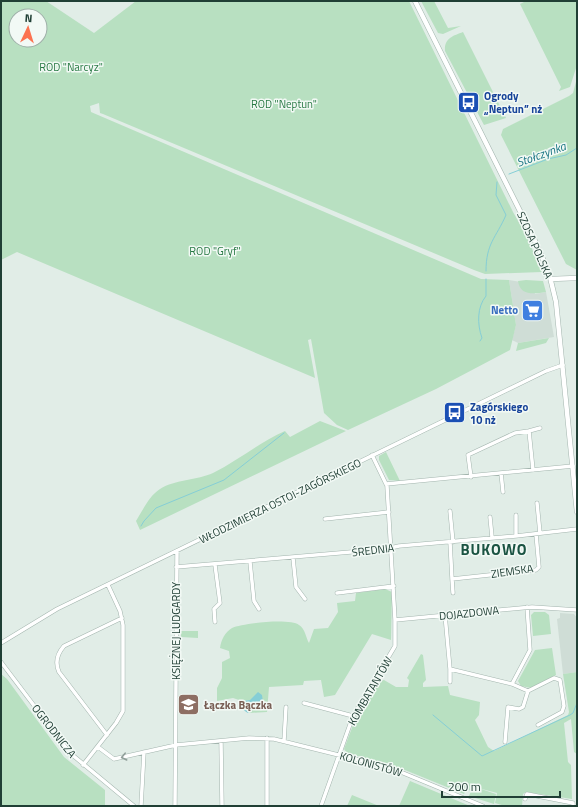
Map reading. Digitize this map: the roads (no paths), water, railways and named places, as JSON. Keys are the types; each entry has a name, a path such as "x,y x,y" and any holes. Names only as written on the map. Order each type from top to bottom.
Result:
{"street":[{"name":"SZOSA POLSKA","path":"415,1 536,243 551,279 557,307 577,512"},
{"path":"551,279 577,278"},
{"name":"WŁODZIMIERZA OSTOI-ZAGÓRSKIEGO","path":"1,643 44,616 372,455 552,368 563,365"},
{"path":"471,476 468,455 515,433 529,432 540,428"},
{"path":"529,432 533,470"},
{"path":"372,455 386,484 392,548 395,620"},
{"path":"386,484 573,466"},
{"path":"501,473 503,492"},
{"path":"537,503 538,533"},
{"path":"325,518 389,512"},
{"path":"450,512 453,592"},
{"path":"516,515 516,536"},
{"path":"490,517 492,537"},
{"name":"ŚREDNIA","path":"176,567 293,558 577,529"},
{"name":"ZIEMSKA","path":"452,579 536,570 539,567 538,533"},
{"name":"KSIĘŻNEJ LUDGARDY","path":"175,806 177,551"},
{"path":"293,558 296,587 305,599"},
{"path":"250,562 254,601 258,609"},
{"path":"215,565 220,603 214,609 215,622"},
{"path":"83,765 107,735 123,711 124,651 122,618 108,585"},
{"path":"337,593 394,586"},
{"name":"DOJAZDOWA","path":"395,620 542,607 577,610"},
{"path":"512,684 530,650 527,608"},
{"path":"445,615 450,682"},
{"path":"107,735 60,672 57,660 59,653 64,646 122,618"},
{"name":"KOMBATANTÓW","path":"321,806 353,716 395,646 395,620"},
{"name":"OGRODNICZA","path":"1,662 66,749 83,765 134,806"},
{"path":"450,669 512,684 528,691"},
{"path":"505,742 508,707 519,709 524,707 528,691 554,678 558,678 560,680 564,706 562,712 538,725"},
{"path":"304,703 353,716"},
{"path":"284,741 286,707"},
{"path":"267,738 267,806"},
{"name":"KOLONISTÓW","path":"98,747 114,759 176,745 267,738 339,754 391,768 477,805 483,806"},
{"path":"222,741 222,806"},
{"path":"141,806 144,752"},
{"path":"525,799 527,794 573,803 573,806"}],"water":[{"path":"258,692 262,695 263,702 248,713 246,712 243,708 242,701 250,700"}],"waterway":[{"name":"Stołczynka","path":"509,174 548,159 566,155 577,148"},
{"name":"Stołczynka","path":"486,271 486,261 492,241 506,215 496,195 497,182"},
{"name":"Stołczynka","path":"480,341 482,338 479,327 479,310 486,296 486,279"},
{"path":"141,526 156,508 224,480 284,433"},
{"path":"433,715 482,756 570,715 573,713 577,703"}],"place":[{"name":"Ogrody „Neptun” nż","path":"468,102"},
{"name":"Netto","path":"533,310"},
{"name":"Zagórskiego 10 nż","path":"454,413"},
{"name":"Łączka Bączka","path":"189,705"}],"district":[{"name":"BUKOWO","path":"494,549"}],"park label":[{"name":"ROD \"Narcyz\"","path":"71,67"},
{"name":"ROD \"Neptun\"","path":"284,104"},
{"name":"ROD \"Gryf\"","path":"215,251"}]}
